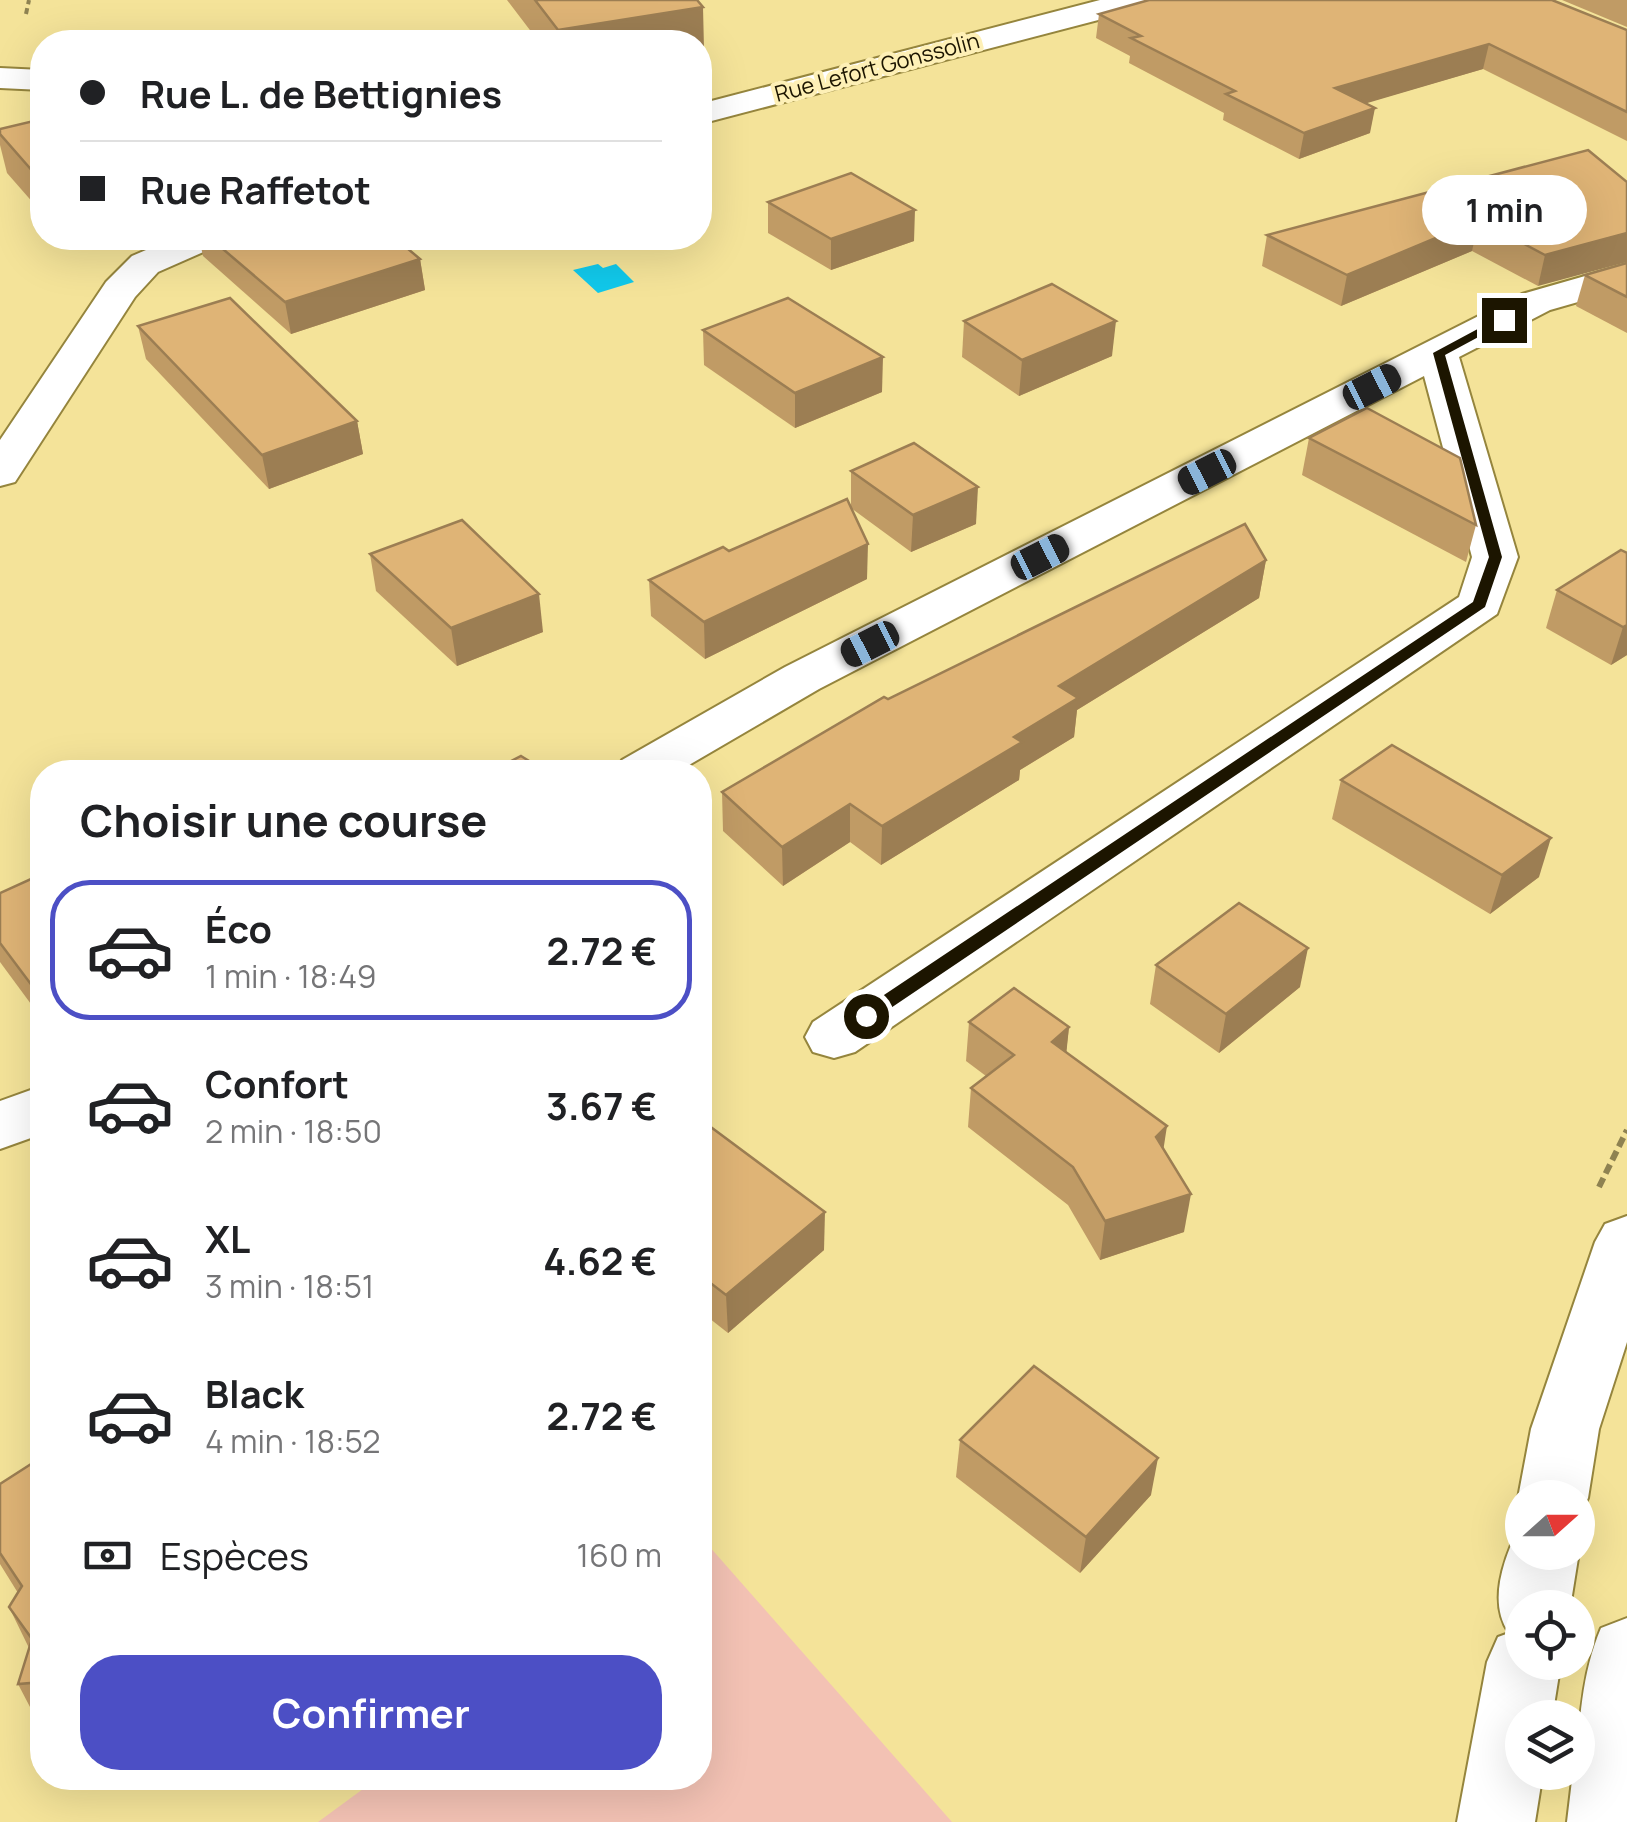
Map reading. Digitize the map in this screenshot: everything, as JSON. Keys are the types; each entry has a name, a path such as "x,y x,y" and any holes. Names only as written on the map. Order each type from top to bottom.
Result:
{"street":[{"name":"Rue Lefort Gonssolin","path":"712,111 1137,0"},
{"name":"Rue Lefort Gonssolin","path":"712,85 944,26 1054,21"},
{"path":"0,78 30,79"},
{"path":"0,472 120,290 145,264 179,250"},
{"path":"661,760 802,678 1536,302 1627,276"},
{"path":"834,1037 1480,604 1496,557 1438,353"},
{"path":"0,1126 30,1114"},
{"path":"1556,1480 1565,1429 1627,1242"},
{"path":"1606,1822 1627,1653"},
{"path":"1496,1822 1521,1680"}],"path":[{"path":"26,14 29,0"}],"shaded area":[{"path":"712,1549 952,1822 318,1822 362,1790 712,1790"}],"water":[{"path":"598,264 603,268 616,264 634,282 598,293 573,270"}],"building":[{"path":"535,0 697,0 703,7 558,30"},
{"path":"1149,0 1552,0 1627,30 1627,112 1489,44 1335,88 1375,108 1304,133 1226,94 1235,91 1131,38 1141,36 1099,14"},
{"path":"30,122 30,168 0,134 0,129"},
{"path":"1588,150 1627,182 1627,233 1545,255 1479,220 1347,275 1267,235"},
{"path":"851,173 915,210 831,239 768,202"},
{"path":"224,250 409,250 420,259 285,302"},
{"path":"1627,263 1627,297 1585,275"},
{"path":"1052,284 1116,321 1022,360 964,321"},
{"path":"230,298 357,421 262,455 138,326"},
{"path":"788,298 883,357 795,393 703,330"},
{"path":"1367,408 1460,458 1476,525 1309,438"},
{"path":"914,443 978,487 913,515 851,471"},
{"path":"847,499 868,544 704,622 649,580 723,547 729,551"},
{"path":"462,520 539,594 451,628 370,554"},
{"path":"1245,524 1266,560 1059,686 1078,698 1014,737 1022,742 882,826 850,804 782,847 722,792 884,697 888,699"},
{"path":"1621,550 1627,553 1627,625 1623,627 1557,590"},
{"path":"1392,745 1551,838 1502,875 1341,780"},
{"path":"30,879 30,983 0,943 0,893"},
{"path":"1239,903 1308,948 1226,1014 1156,965"},
{"path":"1014,988 1069,1027 1052,1042 1167,1126 1156,1137 1191,1194 1105,1221 1073,1167 971,1088 1014,1055 969,1022"},
{"path":"712,1128 825,1212 726,1295 712,1284"},
{"path":"1034,1366 1158,1458 1086,1537 960,1440"},
{"path":"30,1465 30,1636 9,1607 22,1586 0,1553 0,1484"},
{"path":"30,1645 30,1683 18,1684"}],"route":[{"path":"866,1016 1480,604 1496,557 1438,353 1504,320"}]}
